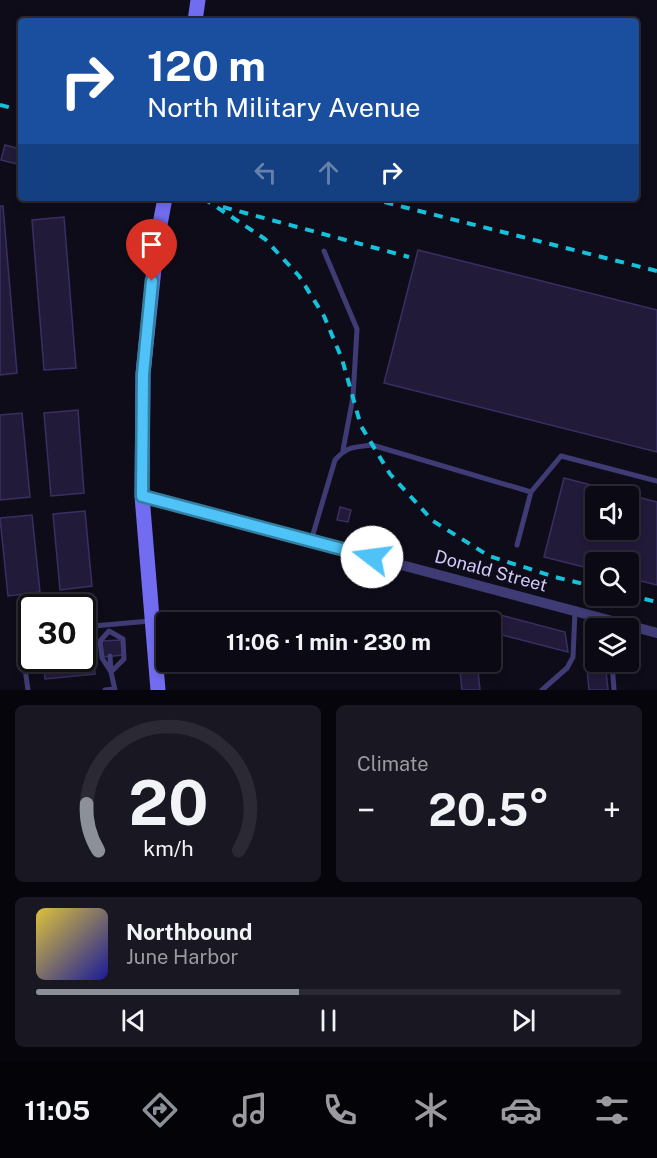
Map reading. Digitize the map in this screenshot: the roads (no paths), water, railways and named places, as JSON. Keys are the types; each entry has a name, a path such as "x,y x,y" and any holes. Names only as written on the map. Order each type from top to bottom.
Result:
{"street":[{"path":"195,18 198,0"},
{"path":"158,690 142,496 143,374 157,240 164,201"},
{"name":"Donald Street","path":"142,496 575,611 593,618"},
{"name":"Donald Street","path":"639,630 657,633"},
{"path":"155,647 166,690"}],"lane":[{"path":"311,541 335,460 343,450 353,397 357,329 324,251"},
{"path":"343,450 372,445 531,492"},
{"path":"517,545 531,492 561,456 657,481"},
{"path":"543,690 567,668 573,657 575,611"},
{"path":"96,628 109,628 152,621"},
{"path":"109,628 110,640"},
{"path":"109,628 123,639 124,659 111,672"},
{"path":"109,628 100,641 102,658 111,672"},
{"path":"105,690 115,689 110,656"},
{"path":"26,672 28,690"},
{"path":"613,672 614,690"}],"railway":[{"path":"0,105 18,109"},
{"path":"208,201 265,239 299,276 324,316 342,359 361,426 390,474 433,521 489,556 585,584"},
{"path":"380,201 657,271"},
{"path":"223,207 409,257"},
{"path":"639,598 657,602"}]}
